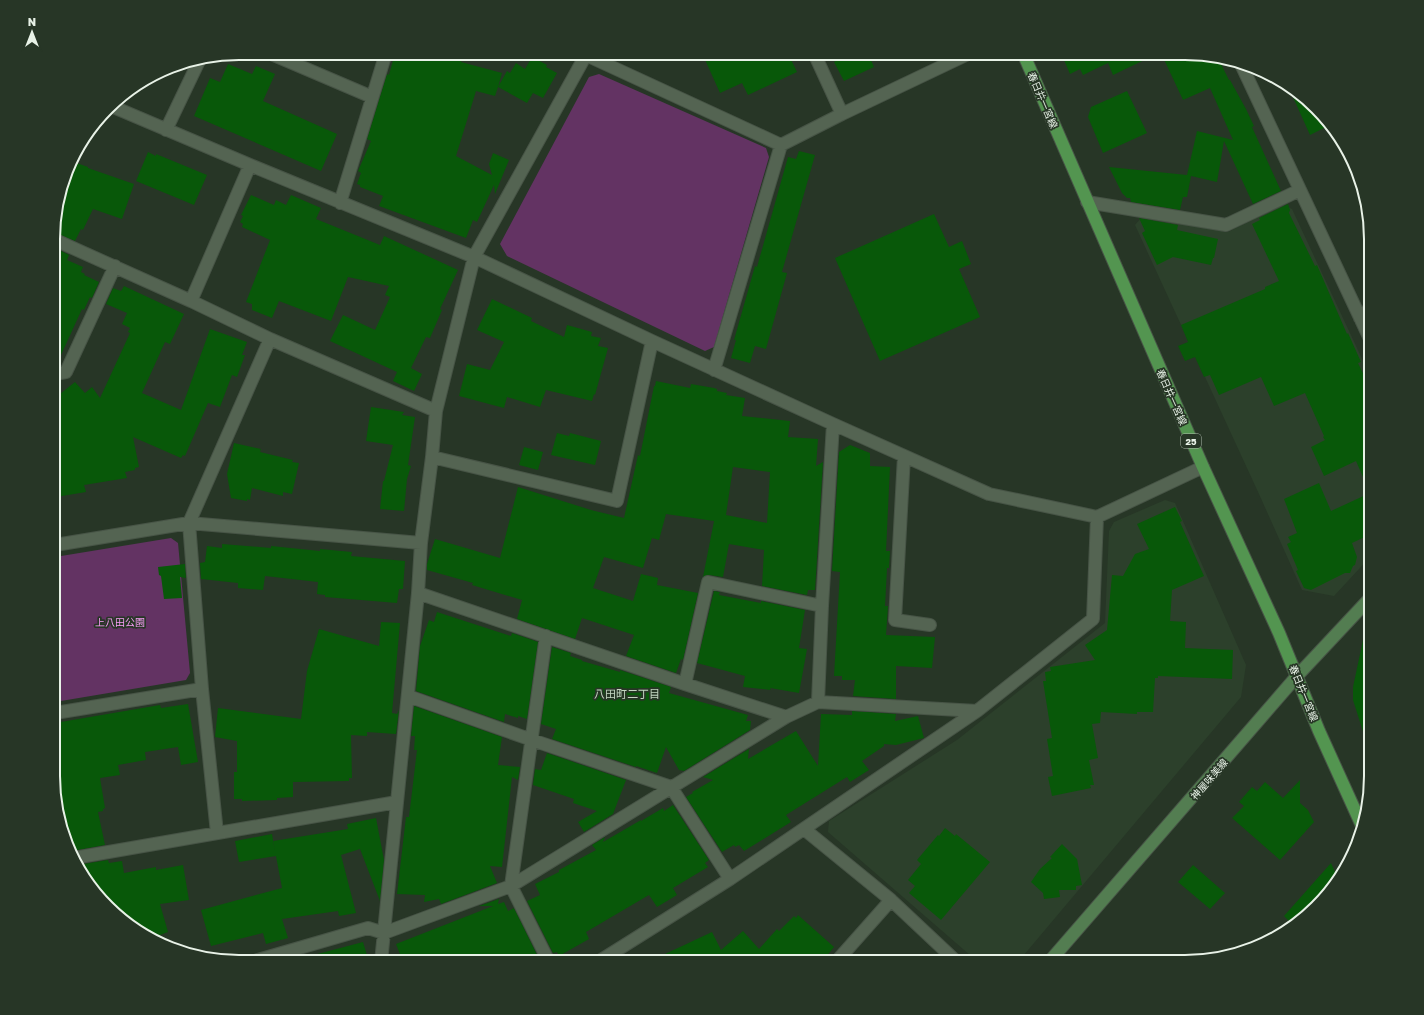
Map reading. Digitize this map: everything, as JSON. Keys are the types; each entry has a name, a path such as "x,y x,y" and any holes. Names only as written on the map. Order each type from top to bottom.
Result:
{"main road":[{"name":"春日井一宮線","path":"1026,60 1203,467 1279,633 1319,731 1359,819"},
{"name":"神屋味美線","path":"1056,955 1297,676 1364,604"}],"street":[{"path":"285,60 372,97"},
{"path":"340,202 384,60"},
{"path":"382,955 418,593 421,543 436,412 474,258 584,60"},
{"path":"600,60 781,145"},
{"path":"817,60 842,114"},
{"path":"714,370 781,145 955,60"},
{"path":"166,130 197,65"},
{"path":"1243,69 1364,326"},
{"path":"116,108 474,258 714,370 988,494 1097,517 1203,467"},
{"path":"191,301 250,165"},
{"path":"1087,202 1226,225 1300,190"},
{"path":"60,242 191,301 270,339 436,412"},
{"path":"60,373 66,372 115,266"},
{"path":"1360,318 1364,314"},
{"path":"217,833 202,690 189,523 270,339"},
{"path":"432,457 617,502 652,341"},
{"path":"818,702 833,424"},
{"path":"904,456 895,620 930,625"},
{"path":"609,955 730,879 977,711 1093,619 1097,517"},
{"path":"60,544 189,523 421,543"},
{"path":"686,684 708,582 822,606"},
{"path":"418,593 786,717"},
{"path":"546,636 511,886 546,955"},
{"path":"60,712 202,690"},
{"path":"408,696 671,787 730,879"},
{"path":"275,955 368,928 384,934 511,886 786,717 818,702 977,711"},
{"path":"79,857 397,802"},
{"path":"804,829 891,900 950,955"},
{"path":"842,955 891,900"}],"shaded area":[{"path":"1283,205 1292,209 1364,363 1364,564 1334,596 1302,590 1135,225 1142,217 1228,232"},
{"path":"1165,500 1175,503 1246,665 1241,697 1024,955 970,955 828,832 829,821 957,740 1105,623 1109,531 1114,522"}],"green space":[{"path":"599,74 766,148 769,157 714,347 705,351 507,256 500,244 589,77"},
{"name":"上八田公園","path":"171,538 178,543 190,673 186,680 60,701 60,556"}],"building":[{"path":"393,60 462,60 461,62 502,73 495,96 476,91 456,156 492,175 489,164 493,153 509,160 495,194 494,185 477,222 473,220 466,238 379,206 383,196 360,187 360,185 357,184 361,173 358,171 371,141 367,139 387,74 389,75"},
{"path":"530,60 538,60 557,73 543,98 533,93 527,103 498,87 507,71 510,73 516,63 525,69"},
{"path":"705,60 791,60 797,72 748,95 742,83 720,93"},
{"path":"838,60 871,60 874,67 844,81 834,62"},
{"path":"1064,60 1144,60 1113,75 1108,63 1083,75 1080,69 1070,74"},
{"path":"1164,60 1197,60 1221,63 1246,109 1254,126 1252,127 1281,191 1253,204 1224,141 1217,182 1191,176 1187,197 1183,197 1180,210 1131,202 1130,198 1127,198 1122,193 1109,167 1187,175 1197,131 1233,140 1210,88 1183,100"},
{"path":"228,64 252,74 256,66 275,74 263,101 337,134 321,171 194,116 210,78 220,82"},
{"path":"1127,91 1147,133 1103,153 1088,117 1091,107"},
{"path":"1292,96 1312,112 1325,127 1310,135"},
{"path":"799,151 815,155 782,272 787,273 766,349 755,346 750,363 731,358 736,340 734,340 755,266 757,267 788,157 796,159"},
{"path":"148,152 207,175 194,205 136,181"},
{"path":"77,163 134,184 122,219 93,209 83,230 81,229 75,241 60,235 60,227 63,204 69,181"},
{"path":"251,195 274,205 276,200 286,205 291,195 321,208 316,219 380,245 384,236 458,270 440,309 442,310 430,338 426,337 411,368 422,374 414,391 393,381 397,372 330,341 343,315 375,330 390,297 385,295 389,286 348,277 331,321 279,301 272,318 252,310 252,304 246,302 270,240 242,227 243,224 240,222 243,216 241,215"},
{"path":"1288,204 1290,210 1289,213 1315,266 1317,265 1361,362 1358,363 1364,375 1364,479 1356,461 1324,476 1311,447 1325,440 1305,393 1274,406 1261,377 1219,395 1210,375 1204,377 1195,357 1185,361 1178,346 1188,342 1181,325 1265,289 1265,287 1279,281 1252,224 1260,220 1259,218"},
{"path":"934,214 949,247 962,241 971,264 959,269 980,317 880,361 835,258"},
{"path":"1139,218 1178,225 1177,230 1218,239 1211,265 1173,257 1157,265 1142,233 1145,231"},
{"path":"60,250 69,255 67,260 83,267 81,272 85,274 84,275 99,282 92,298 90,297 84,310 82,309 60,357"},
{"path":"124,286 184,314 170,344 165,342 142,393 181,410 210,329 247,342 242,355 245,355 237,377 232,375 220,407 208,403 185,456 183,455 181,458 133,437 139,467 135,468 135,470 125,472 127,478 84,485 86,492 60,496 60,394 75,382 85,393 92,387 100,398 130,333 128,332 130,328 122,324 127,313 106,304 113,288 121,291"},
{"path":"492,299 532,318 531,321 564,337 567,325 592,332 591,336 601,338 598,346 608,348 592,401 546,390 540,407 507,397 504,408 459,396 467,364 490,370 504,342 477,330"},
{"path":"656,381 690,388 691,384 714,388 717,389 717,391 727,393 726,395 745,398 742,416 790,421 788,437 818,439 816,466 823,462 815,590 808,590 807,595 762,586 764,550 729,544 723,577 709,575 703,577 714,521 666,514 659,540 652,538 643,568 604,557 593,588 633,601 641,574 658,578 657,585 698,593 683,660 681,659 676,673 626,656 634,635 582,618 575,639 517,619 522,600 472,585 473,583 427,570 427,564 435,539 500,558 518,487 591,510 624,518 638,455 640,456","holes":["733,467 770,472 767,523 726,515"]},
{"path":"371,407 404,412 402,415 415,417 408,465 411,466 407,479 404,511 380,509 383,481 393,445 366,441"},
{"path":"557,433 569,436 570,433 601,441 595,465 551,455"},
{"path":"234,443 261,449 260,452 293,460 292,462 299,463 292,494 283,492 283,496 252,488 250,500 247,499 247,501 231,498 227,474"},
{"path":"850,445 870,453 870,466 890,467 886,551 890,551 889,568 887,568 885,606 888,606 886,635 935,637 932,668 896,666 896,699 853,696 855,680 842,680 842,676 834,676 840,572 832,571 839,452"},
{"path":"524,447 543,452 538,470 519,465"},
{"path":"1319,483 1331,511 1364,496 1364,537 1352,543 1357,557 1355,565 1350,573 1345,573 1311,590 1304,588 1296,571 1298,570 1287,544 1291,542 1288,537 1297,533 1284,499"},
{"path":"1175,507 1182,521 1180,522 1204,576 1172,590 1170,621 1186,622 1185,648 1233,650 1232,679 1158,676 1158,678 1155,678 1153,712 1137,712 1137,714 1101,712 1100,723 1092,724 1098,758 1089,760 1094,785 1090,785 1091,788 1052,796 1048,777 1053,776 1047,739 1052,738 1043,681 1046,681 1045,672 1051,671 1050,667 1095,660 1085,645 1107,630 1112,575 1123,576 1135,554 1149,549 1137,524"},
{"path":"222,544 271,548 271,546 320,551 320,549 352,552 351,556 405,561 403,589 399,589 397,603 325,597 325,595 317,594 318,582 265,576 263,590 238,588 238,583 201,579 200,563 205,562 207,546 222,548"},
{"path":"185,564 186,578 180,577 182,598 164,599 161,576 159,575 158,567"},
{"path":"714,591 720,592 719,595 761,603 761,601 805,610 799,648 807,649 799,693 770,688 771,690 743,687 745,676 697,663"},
{"path":"437,612 511,636 512,633 538,642 527,719 505,714 504,722 416,691 420,646 429,620 434,622"},
{"path":"381,622 400,623 392,713 397,714 399,710 396,734 367,732 367,736 351,735 352,778 349,778 349,781 293,782 293,797 277,798 277,800 242,801 242,799 234,799 234,772 237,772 237,741 215,737 218,708 301,719 307,671 319,629 379,646"},
{"path":"1364,640 1364,735 1353,700 1353,687"},
{"path":"552,647 571,653 570,656 582,661 620,672 620,670 671,687 669,693 748,715 746,721 751,721 750,730 684,771 679,770 666,747 657,773 552,739 556,729 541,724"},
{"path":"188,704 198,762 181,765 178,747 145,752 146,760 118,765 120,775 100,778 105,808 103,811 98,812 105,845 76,850 69,834 63,811 60,788 60,722 160,705 161,708"},
{"path":"414,706 502,737 498,765 520,767 518,780 512,777 502,867 490,866 497,883 441,904 439,899 424,902 425,895 397,894 406,817 409,817 417,750 414,750 415,736 411,736"},
{"path":"852,711 896,714 895,721 918,716 924,738 896,745 884,744 884,746 862,761 869,770 850,782 847,777 786,815 791,822 744,851 739,845 735,847 734,845 722,852 686,797 713,780 703,777 749,749 748,759 796,731 818,766 821,714 852,715"},
{"path":"547,753 626,780 613,814 584,832 578,822 597,811 573,803 574,799 533,785 535,769 541,770"},
{"path":"1300,780 1300,803 1308,810 1314,822 1280,860 1232,818 1244,806 1239,802 1252,787 1257,791 1265,782 1283,798"},
{"path":"673,805 709,860 705,863 708,867 673,888 677,895 657,907 649,895 586,932 589,939 561,955 558,955 557,952 553,953 527,901 540,895 535,884 559,872 559,870 596,850 592,845 605,837 603,842 663,808 664,811"},
{"path":"376,818 384,860 380,901 360,849 341,855 356,913 339,916 338,911 282,919 288,938 266,944 263,933 211,946 201,910 282,888 276,856 239,862 235,841 272,834 273,841 348,829 347,824"},
{"path":"945,828 955,836 956,834 990,862 941,920 909,893 915,886 908,880 921,864 917,860"},
{"path":"1062,844 1077,859 1082,885 1076,886 1076,890 1059,890 1060,897 1044,899 1043,893 1031,882 1040,869 1052,858 1050,857"},
{"path":"108,860 109,863 122,861 124,873 156,867 156,870 183,865 189,900 160,904 168,932 158,936 130,918 112,903 97,885 83,864"},
{"path":"1331,863 1335,873 1320,894 1303,911 1289,921 1284,916"},
{"path":"1193,865 1225,893 1210,909 1178,882"},
{"path":"499,899 498,904 504,902 508,911 514,908 537,955 400,955 396,944 493,906 479,906"},
{"path":"798,915 834,947 828,955 663,955 712,932 721,950 743,931 759,949 777,929 779,931 794,916 796,918"},
{"path":"363,942 367,955 314,955"}],"district":[{"name":"八田町二丁目","path":"627,693"}]}
